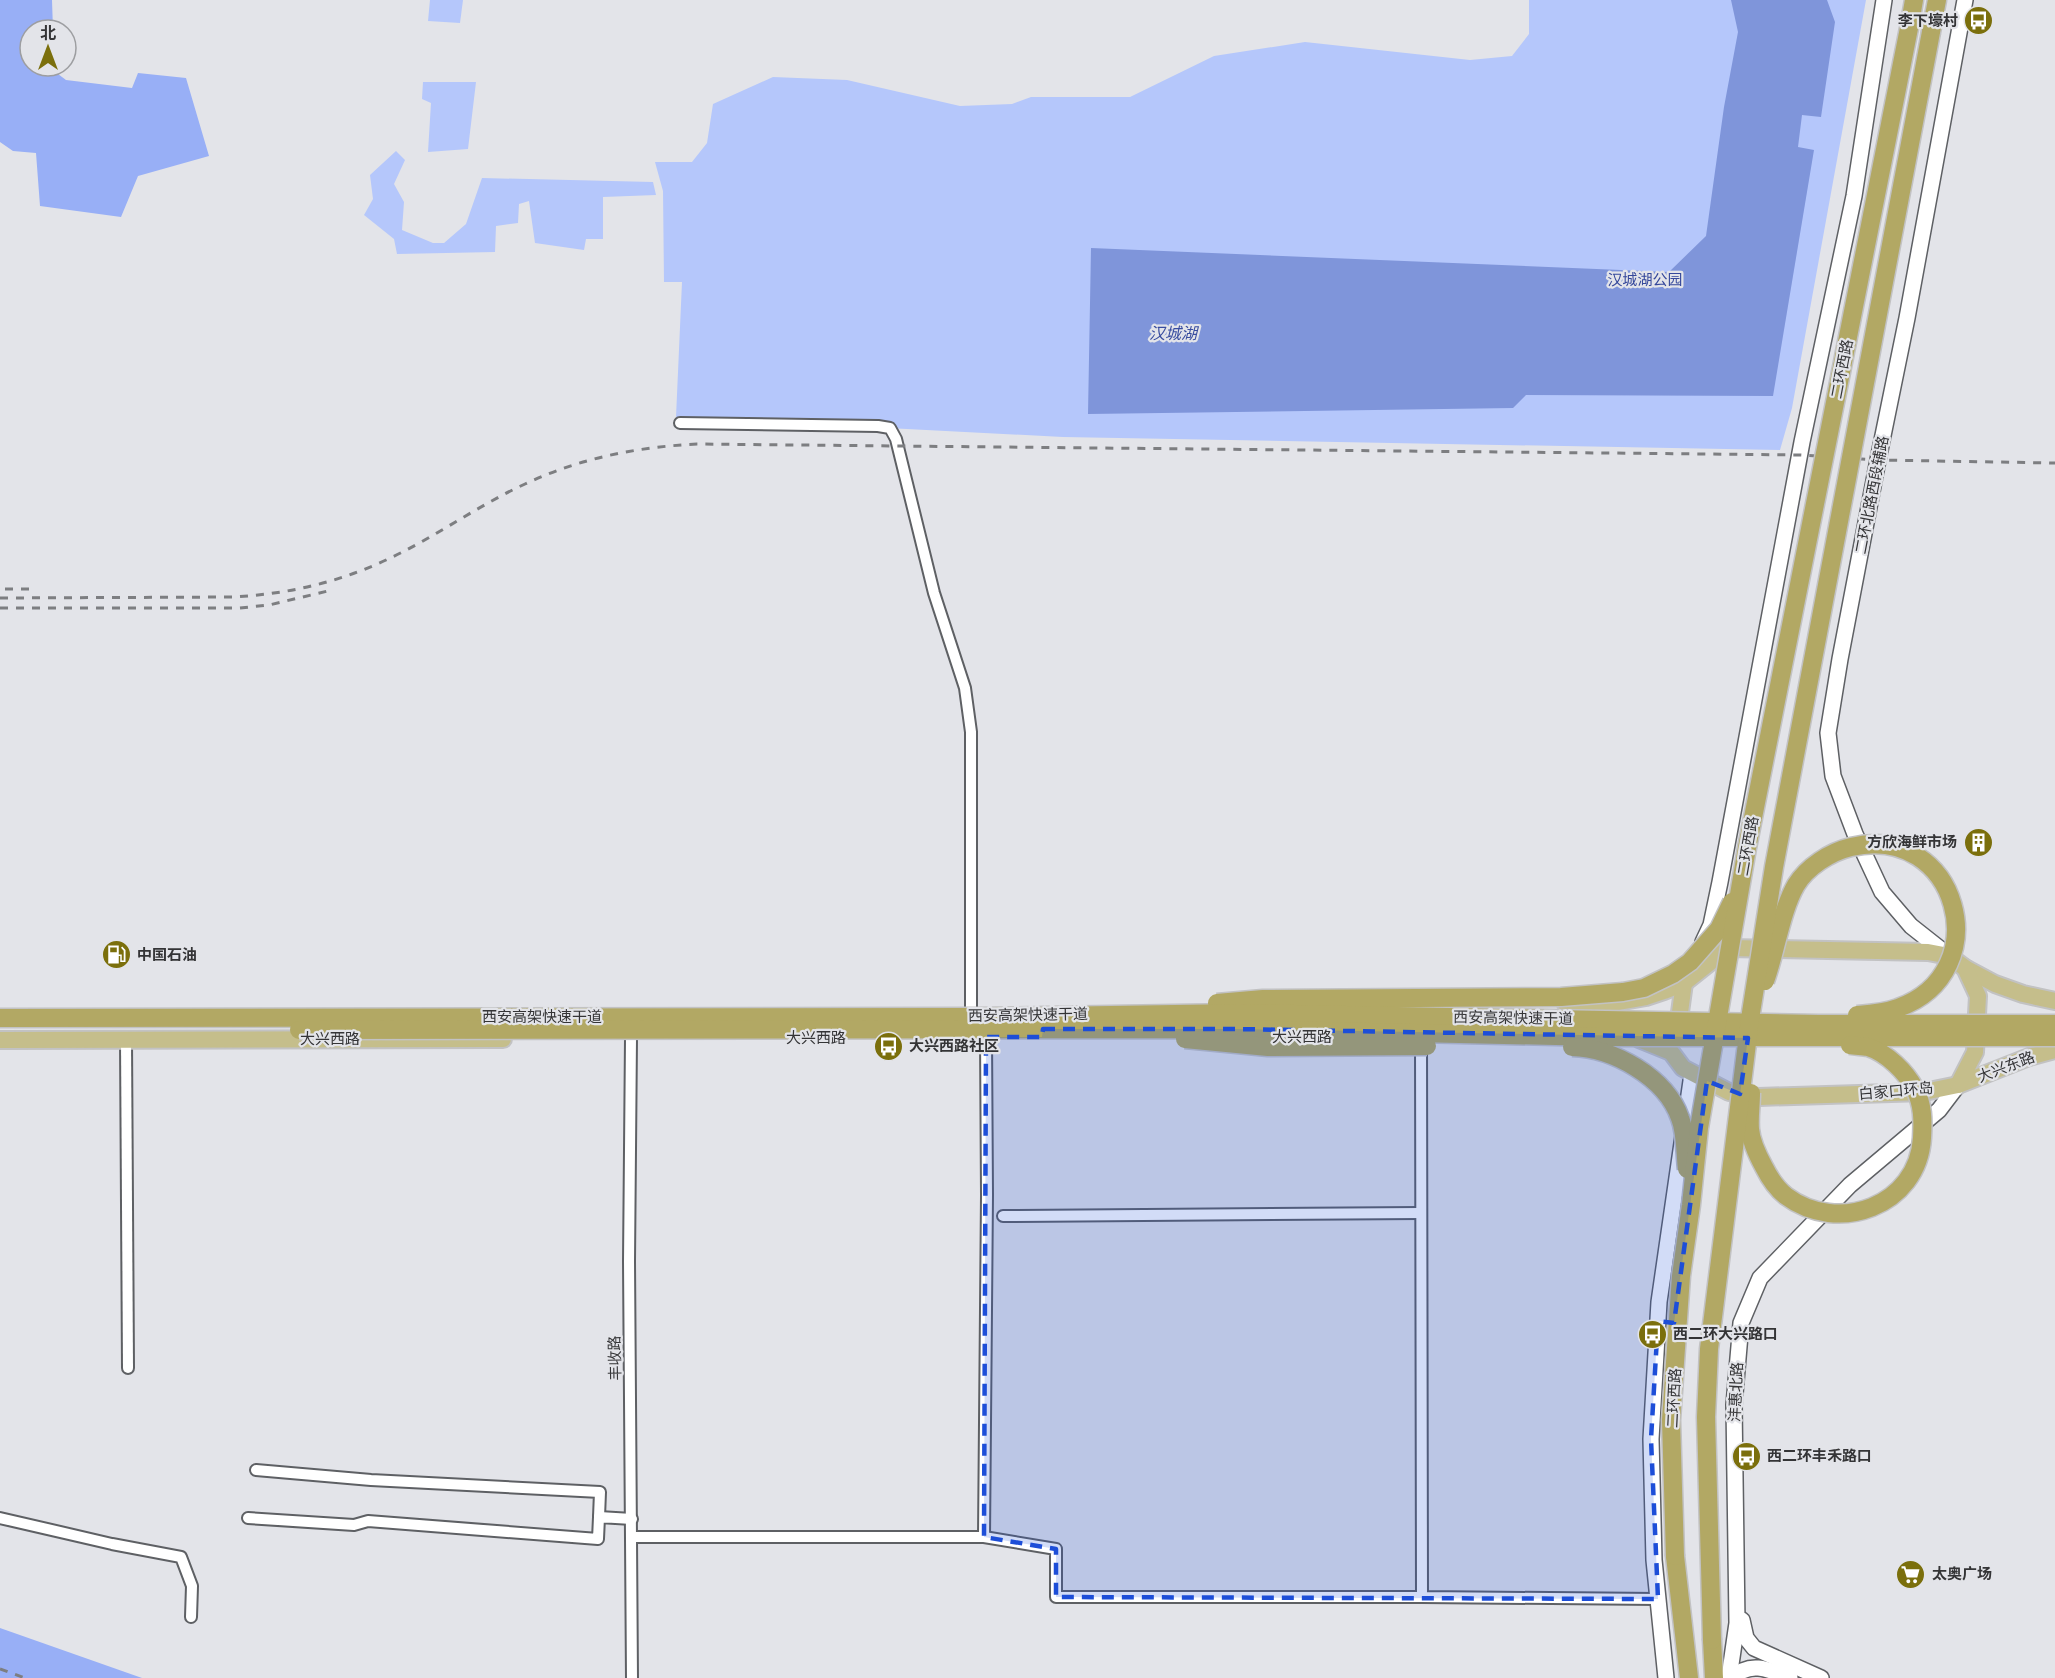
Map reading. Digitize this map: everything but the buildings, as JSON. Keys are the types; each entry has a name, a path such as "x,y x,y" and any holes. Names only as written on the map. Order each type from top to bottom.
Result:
{"highway":[{"name":"二环西路","path":"1689,1678 1675,1556 1671,1420 1681,1276 1699,1128 1747,848 1914,0"},
{"name":"二环西路","path":"1714,1678 1706,1428 1709,1349 1750,1019 1774,867 1937,0"},
{"path":"1800,1038 1869,1048 1892,1062 1910,1079 1917,1092 1923,1109 1923,1127 1917,1167 1904,1186 1890,1198 1869,1209 1844,1214 1812,1210 1785,1196 1770,1178 1758,1158 1750,1130 1750,1019 1770,968 1790,899 1797,883 1824,858 1840,850 1860,845 1882,844 1903,849 1921,858 1935,871 1946,887 1955,916 1953,955 1944,971 1934,985 1915,999 1897,1008 1840,1017 1818,1024"},
{"path":"1091,1022 1263,999 1561,997 1644,988 1673,974 1690,962 1719,929 1735,895 1747,848"},
{"name":"西安高架快速干道","path":"0,1031 1091,1022 1250,1014 1818,1024 2055,1024"},
{"name":"西安高架快速干道","path":"0,1018 978,1017 1234,1029 1599,1037 2055,1037"},
{"path":"1091,1022 1268,1047 1585,1047 1613,1055 1644,1072 1665,1093 1681,1119 1689,1186 1681,1276"}],"main road":[{"path":"1666,1678 1654,1560 1651,1439 1659,1302 1692,1074 1677,1037 1684,983 1711,924 1802,442 1854,196 1884,0"},
{"name":"二环北路西段辅路","path":"1949,956 1911,926 1882,892 1855,834 1833,776 1828,733 1965,0"},
{"path":"1684,983 1728,948 1928,952 1949,956 1965,968 1995,984 2023,994 2055,1001"},
{"path":"1958,1085 1975,1052 1978,996 1965,968"},
{"name":"大兴西路","path":"0,1010 1324,1008 1606,1004 1646,997 1684,983"},
{"name":"大兴西路","path":"0,1040 986,1037 1641,1039 1671,1052 1683,1068 1692,1074"},
{"name":"大兴东路","path":"1958,1085 2029,1057 2055,1050"},
{"name":"白家口环岛","path":"1692,1074 1729,1092 1759,1097 1899,1094 1958,1085"},
{"name":"沣惠北路","path":"1731,1678 1736,1642 1737,1601 1734,1405 1741,1323 1761,1278 1850,1185 1939,1110 1958,1085"},
{"path":"1737,1601 1746,1638 1754,1648 1821,1678"},
{"path":"1731,1678 1745,1669 1755,1667 1768,1669 1790,1678"}],"street":[{"path":"680,423 878,426 890,428 896,439 934,594 965,688 971,732 971,1008"},
{"path":"984,1538 986,1037"},
{"name":"丰收路","path":"631,1038 629,1273 632,1678"},
{"path":"1421,1038 1422,1597"},
{"path":"126,1040 128,1368"},
{"path":"1003,1216 1421,1213"},
{"path":"248,1518 354,1526 368,1521 598,1539 600,1492 371,1480 256,1470"},
{"path":"600,1517 632,1519"},
{"path":"0,1518 112,1544 181,1557 192,1586 191,1617"},
{"path":"632,1537 984,1538 1056,1549 1056,1597 1658,1599"}],"highlighted area":[{"path":"1043,1029 1235,1029 1748,1038 1740,1094 1707,1081 1674,1323 1658,1321 1651,1439 1658,1599 1056,1597 1056,1549 984,1537 986,1037 1042,1037"}],"green space":[{"path":"430,0 463,0 460,23 428,21"},
{"name":"汉城湖公园","path":"1529,0 1866,0 1792,408 1780,450 1063,437 676,417 682,282 664,282 663,191 655,162 692,162 707,143 713,104 773,77 847,80 960,106 1012,104 1031,97 1130,97 1214,56 1305,42 1470,60 1512,56 1529,34"},
{"path":"423,82 476,82 468,149 428,152 431,103 422,99"},
{"path":"396,151 405,160 394,184 404,202 402,230 433,243 444,243 466,224 482,178 653,182 656,195 603,197 603,239 586,239 584,250 535,243 529,201 519,204 518,223 496,226 495,252 397,254 394,239 364,215 373,199 370,175"}],"shaded area":[{"path":"0,0 52,0 53,18 18,18 18,78 63,78 132,88 138,73 186,78 209,156 138,176 121,217 40,206 36,153 13,151 0,142"},
{"path":"0,1628 142,1678 0,1678"}],"water":[{"name":"汉城湖","path":"1731,0 1827,0 1835,22 1821,117 1802,115 1798,147 1814,150 1773,396 1526,395 1513,408 1088,414 1091,248 1669,272 1706,236 1724,107 1738,32"}],"railway":[{"path":"0,598 233,597 311,586 349,575 386,560 507,493 567,467 631,451 697,444 1800,455 1878,460 2055,463"},
{"path":"5,589 31,589"},
{"path":"0,608 240,608 269,605 328,591"},
{"path":"0,1669 25,1678"}],"place":[{"name":"李下壕村","path":"1979,21"},
{"name":"方欣海鲜市场","path":"1978,842"},
{"name":"中国石油","path":"116,955"},
{"name":"大兴西路社区","path":"888,1046"},
{"name":"西二环大兴路口","path":"1652,1334"},
{"name":"西二环丰禾路口","path":"1746,1456"},
{"name":"太奥广场","path":"1911,1574"}]}
